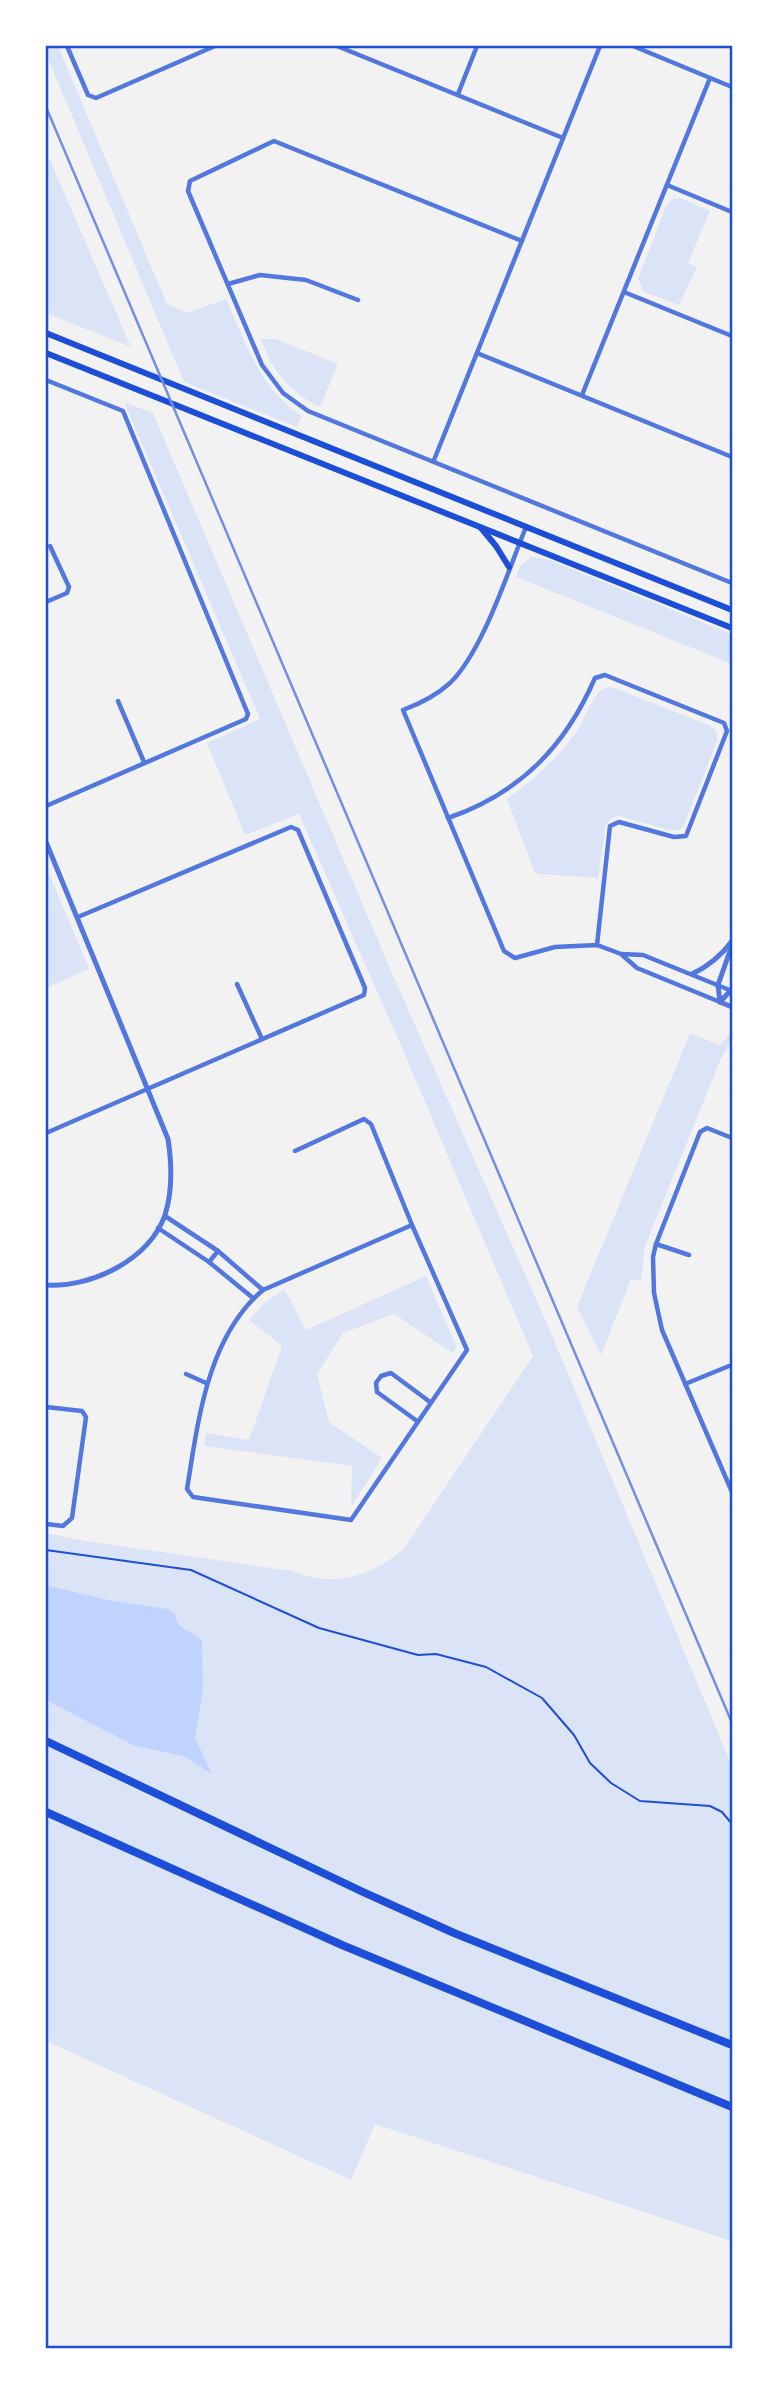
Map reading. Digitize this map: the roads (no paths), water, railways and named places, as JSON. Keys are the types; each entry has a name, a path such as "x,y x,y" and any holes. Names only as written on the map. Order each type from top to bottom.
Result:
{"highway":[{"path":"46,1741 454,1933 733,2045"},
{"path":"46,1812 342,1945 733,2107"}],"main road":[{"path":"46,333 733,610"},
{"path":"46,353 733,628"},
{"path":"480,527 509,567"}],"street":[{"path":"67,46 88,94 96,98 215,46"},
{"path":"337,46 563,138"},
{"path":"457,94 477,46"},
{"path":"434,461 600,46"},
{"path":"633,46 733,87"},
{"path":"582,395 710,78"},
{"path":"522,240 274,141 190,181 188,191 262,365 283,393 308,411 733,583"},
{"path":"667,185 733,212"},
{"path":"228,284 260,275 306,280 358,300"},
{"path":"624,292 733,336"},
{"path":"477,353 733,457"},
{"path":"46,380 123,411 248,714 246,719 46,806"},
{"path":"526,527 476,648 449,684 429,698 403,710 504,951 515,958 555,947 597,945 621,954 643,955 732,990 720,1002"},
{"path":"46,602 67,593 69,587 50,546"},
{"path":"448,818 499,796 526,775 556,746 581,710 595,678 605,675 724,723 727,731 686,836 674,837 619,822 610,826 597,945"},
{"path":"118,701 144,762"},
{"path":"46,1133 364,995 365,988 298,830 291,827 78,917"},
{"path":"46,842 168,1139 172,1164 171,1191 165,1216 144,1246 100,1276 80,1282 46,1285"},
{"path":"692,974 705,968 733,943"},
{"path":"720,1002 718,985 733,943"},
{"path":"621,954 637,968 733,1007"},
{"path":"237,984 262,1039"},
{"path":"296,1151 364,1119 371,1124 467,1350 351,1520 193,1497 187,1489 206,1383 229,1334 253,1298 263,1290 412,1225"},
{"path":"733,1138 707,1129 700,1132 653,1257 654,1293 662,1330 733,1492"},
{"path":"165,1216 218,1251 263,1290"},
{"path":"158,1228 209,1262 253,1298"},
{"path":"656,1244 689,1255"},
{"path":"209,1262 218,1251"},
{"path":"685,1384 729,1366"},
{"path":"417,1421 377,1392 376,1383 381,1376 391,1373 430,1402"},
{"path":"186,1374 206,1383"},
{"path":"46,1407 82,1412 86,1417 72,1518 63,1525 46,1524"}],"water":[{"path":"46,1585 107,1600 168,1609 175,1614 181,1627 202,1640 203,1689 195,1738 212,1774 184,1756 135,1746 46,1700"}],"railway":[{"path":"46,107 732,1723"}]}
